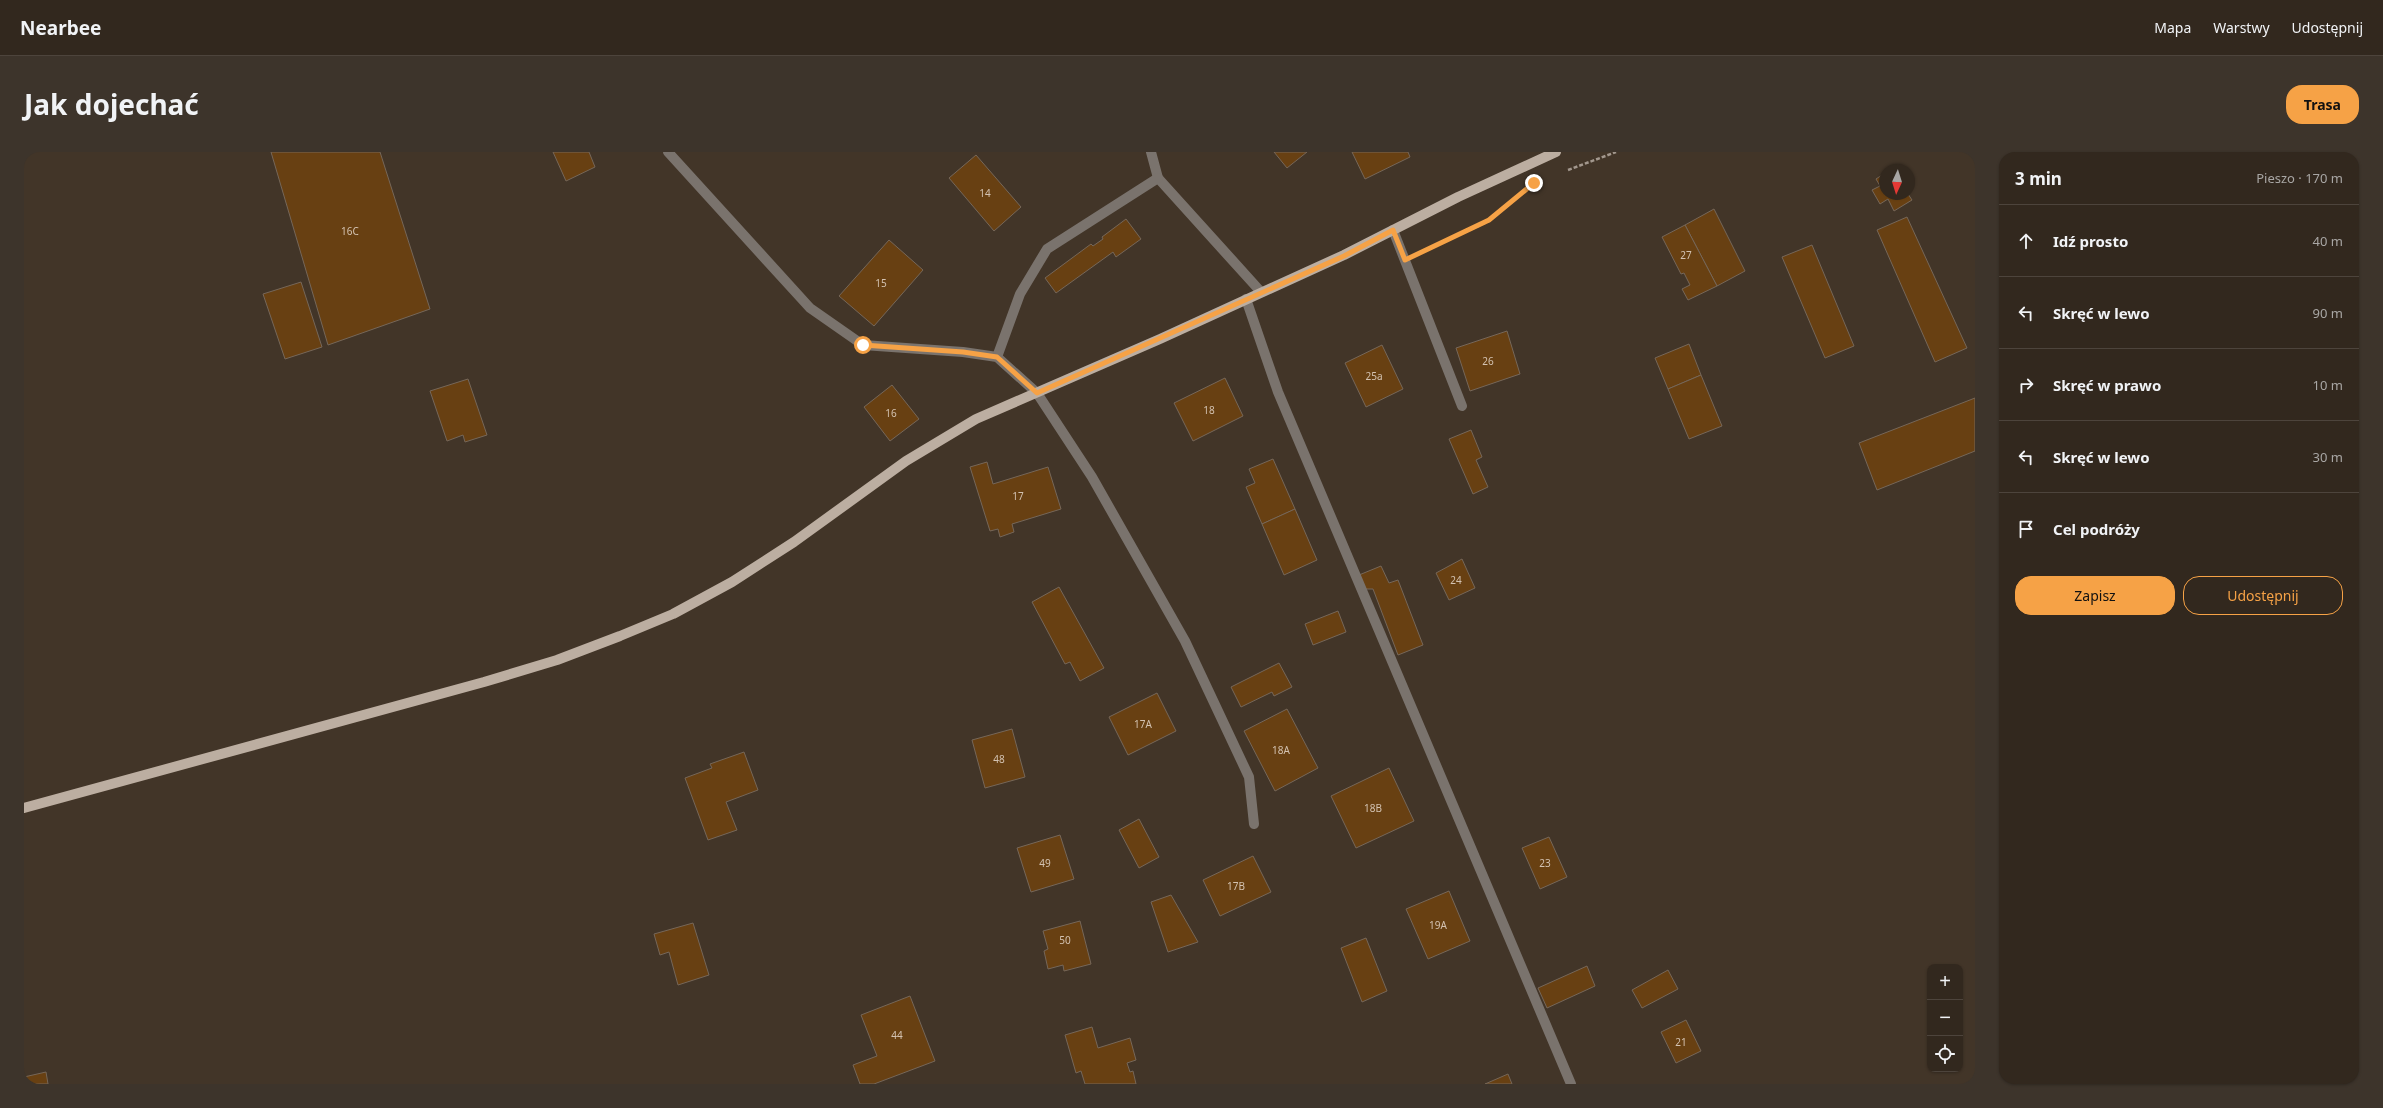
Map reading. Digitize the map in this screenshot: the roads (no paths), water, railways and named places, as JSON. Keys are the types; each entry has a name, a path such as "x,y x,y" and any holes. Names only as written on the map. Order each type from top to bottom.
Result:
{"main road":[{"path":"24,808 484,682 557,660 673,614 732,582 794,542 906,461 952,432 976,419 1344,256 1458,197 1556,152"}],"street":[{"path":"668,152 810,308 863,345 963,352 997,357 1037,393 1092,477 1185,641 1249,776 1254,824"},
{"path":"1151,152 1158,178 1261,292"},
{"path":"997,357 1020,294 1048,249 1158,178"},
{"path":"1393,230 1462,406"},
{"path":"1246,299 1278,392 1571,1084"}]}
